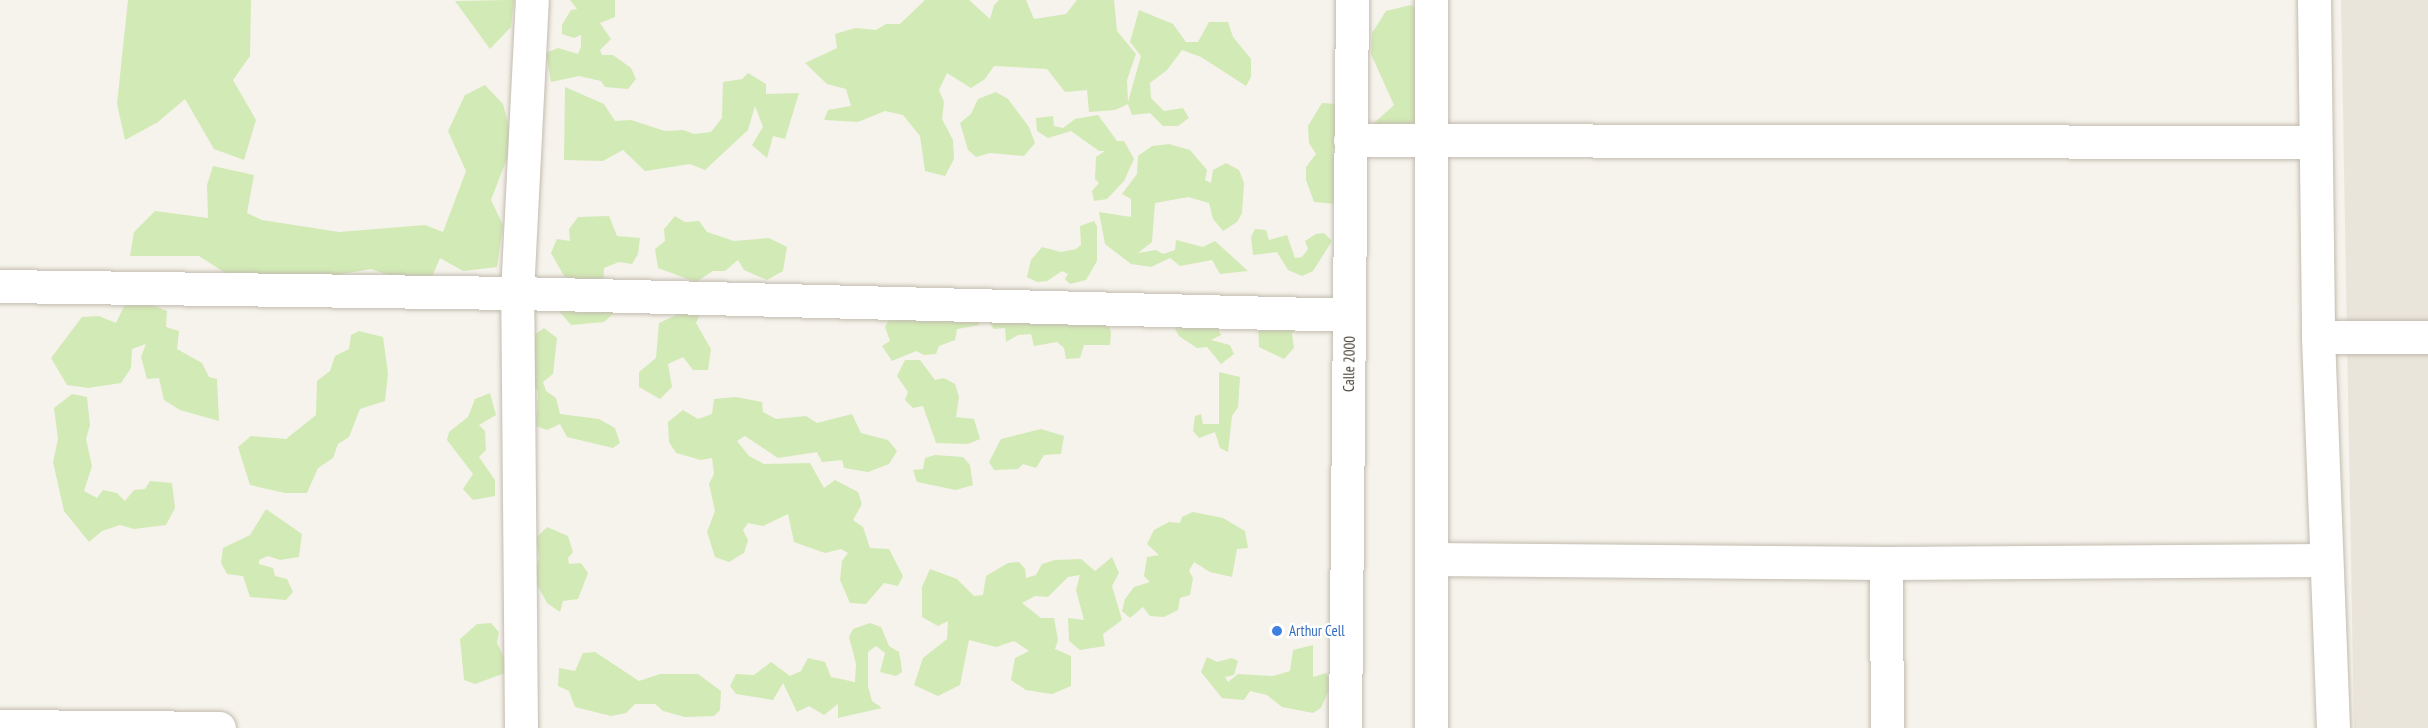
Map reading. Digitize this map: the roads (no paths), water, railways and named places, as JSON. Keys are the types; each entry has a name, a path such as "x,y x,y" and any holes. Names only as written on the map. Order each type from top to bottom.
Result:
{"street":[{"path":"521,728 517,293 532,0"},
{"name":"Calle 2000","path":"1345,728 1352,0"},
{"path":"1431,0 1431,728"},
{"path":"2314,0 2318,337 2333,728"},
{"path":"1350,140 1431,138 2314,142"},
{"path":"0,286 517,293 1349,315"},
{"path":"2318,337 2428,337"},
{"path":"1431,559 1886,563 2325,560"},
{"path":"1886,563 1887,728"},
{"path":"0,726 219,728"}],"place":[{"name":"Arthur Cell","path":"1277,631"}]}
